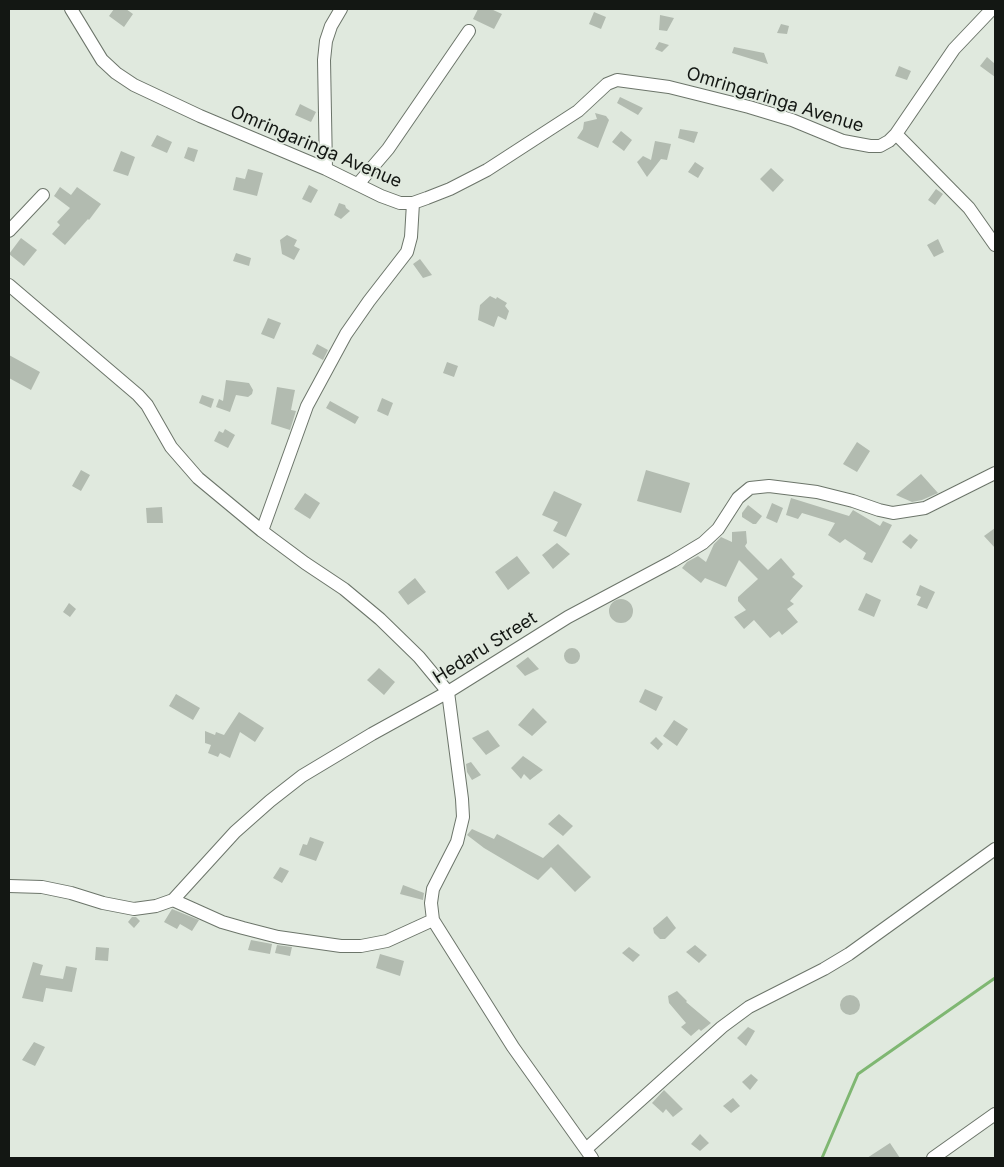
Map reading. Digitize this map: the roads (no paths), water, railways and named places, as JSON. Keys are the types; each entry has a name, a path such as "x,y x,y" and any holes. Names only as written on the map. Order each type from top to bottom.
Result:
{"street":[{"name":"Omringaringa Avenue","path":"71,9 102,60 116,73 134,85 200,116 326,169 400,203 413,203 450,189 488,170 578,111 606,84 617,80 669,87 749,107 792,120 843,141 880,146 889,142 896,134 954,49 992,9"},
{"path":"326,169 324,60 326,41 331,26 341,9"},
{"path":"358,184 388,149 469,31"},
{"path":"896,134 970,208 995,245"},
{"path":"9,231 43,195"},
{"path":"262,531 307,406 346,334 407,252 411,237 413,203"},
{"path":"9,285 138,395 171,447 198,478 262,531 344,589 380,619 419,656 448,692 463,817 458,842 432,889 433,920 513,1048 589,1154 728,1022 749,1007 824,969 849,954 995,849"},
{"name":"Hedaru Street","path":"174,900 235,832 302,776 448,692 568,617 703,543 718,529 738,498 750,488 769,486 808,490 892,513 925,508 995,473"},
{"path":"9,886 42,887 134,909 156,906 174,900 214,918 243,928 278,937 341,946 361,946 387,941 433,920"},
{"path":"932,1158 995,1114"}],"waterway":[{"path":"822,1158 858,1074 995,978"}]}
